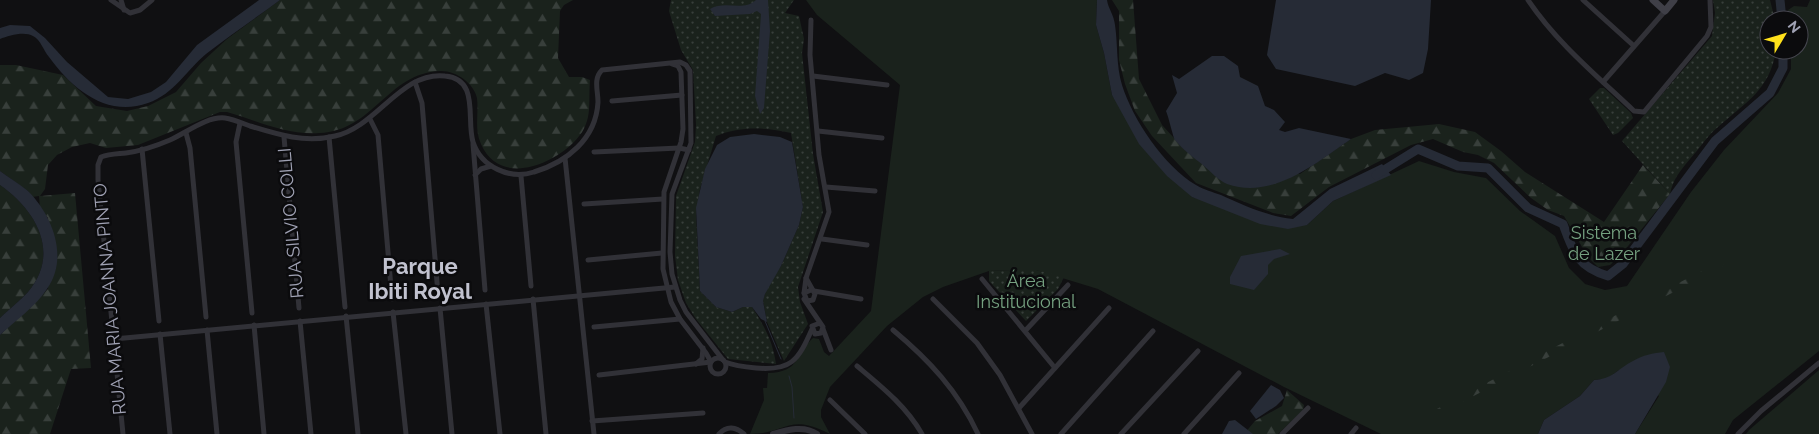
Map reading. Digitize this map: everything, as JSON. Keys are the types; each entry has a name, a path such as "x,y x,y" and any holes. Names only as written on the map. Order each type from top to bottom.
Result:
{"main road":[{"path":"1653,0 1665,11 1674,0"}],"street":[{"path":"111,0 124,11 135,13 152,0"},
{"path":"121,0 124,11"},
{"path":"1528,0 1566,49 1634,111 1644,112 1707,36 1711,27 1710,0"},
{"path":"1583,0 1634,46"},
{"path":"1603,82 1665,11"},
{"path":"811,20 810,55 821,168 826,187 829,212 822,239 806,278 804,296 812,313 816,328 826,340"},
{"path":"473,141 480,155 491,166 510,174 521,176 565,158 581,145 590,132 598,102 596,79 602,70 680,62 686,65 690,71 692,129 689,150 672,194 670,252 676,287 686,312 724,361 726,367 723,372"},
{"path":"664,64 675,65 680,69 683,129 663,199 662,254 667,287 680,318 703,348 716,374 739,366"},
{"path":"159,322 142,150 186,133 217,118 229,118 284,137 310,139 330,137 349,132 370,120 404,88 416,82 442,75 455,79 461,84 470,99 486,290"},
{"path":"813,76 887,85"},
{"path":"416,82 422,103 438,294"},
{"path":"612,101 682,95"},
{"path":"370,120 378,135 392,299"},
{"path":"240,123 236,142 252,313"},
{"path":"818,131 882,138"},
{"path":"186,133 190,148 206,317"},
{"name":"RUA SILVIO COLLI","path":"284,137 299,308"},
{"path":"330,137 345,307"},
{"path":"594,152 679,148 689,150"},
{"name":"RUA MARIA JOANNA PINTO","path":"123,434 98,165 101,158 107,155 142,150"},
{"path":"565,158 594,434"},
{"path":"475,176 481,169 491,166"},
{"path":"521,176 531,286"},
{"path":"826,187 875,191"},
{"path":"584,204 663,199"},
{"path":"822,239 867,245"},
{"path":"588,260 662,254"},
{"path":"806,278 813,295 812,313"},
{"path":"982,279 1055,368"},
{"path":"1026,331 1068,285"},
{"path":"114,339 346,316 676,287"},
{"path":"804,296 825,294 861,299"},
{"path":"804,296 813,295"},
{"path":"532,300 546,434"},
{"path":"933,300 977,343 1000,375 1032,434"},
{"path":"486,304 500,434"},
{"path":"440,308 452,434"},
{"path":"1019,408 1109,308"},
{"path":"393,312 406,434"},
{"path":"346,316 358,434"},
{"path":"594,327 680,318"},
{"name":"RUA SILVIO COLLI","path":"300,321 311,434"},
{"path":"254,325 264,434"},
{"path":"816,328 823,329 831,350"},
{"path":"599,375 710,365 718,358 739,366 784,368 794,360 808,336 816,328"},
{"path":"207,330 217,434"},
{"path":"893,330 926,358 940,373 978,434"},
{"path":"1061,434 1153,330"},
{"path":"160,334 170,434"},
{"path":"694,365 702,359 703,348"},
{"path":"1121,434 1198,351"},
{"path":"1738,434 1761,411 1819,362"},
{"path":"857,366 892,394 914,420 922,434"},
{"path":"1184,434 1239,373"},
{"path":"830,400 865,434"},
{"path":"1282,434 1308,408"},
{"path":"592,421 703,412"},
{"path":"719,434 724,430 735,428 744,434"},
{"path":"776,434 795,428 812,431 817,434"},
{"path":"1350,434 1356,428"}],"green space":[{"path":"280,0 573,0 564,5 560,11 558,58 569,77 582,77 590,80 587,121 580,136 563,152 551,159 538,165 524,168 511,168 499,165 489,157 481,144 477,127 477,98 472,87 458,75 440,71 422,74 406,81 354,123 338,130 319,133 295,132 272,127 227,112 220,112 138,145 106,148 90,143 72,147 57,155 48,165 45,189 40,196 75,193 91,368 71,369 50,434 0,434 0,335 48,289 48,218 40,208 39,196 32,197 28,191 0,171 0,65 16,65 63,75 96,106 127,111 148,106 176,92 201,63 227,39"},
{"path":"671,0 794,0 785,13 799,16 804,39 802,53 813,154 823,212 798,287 800,302 808,324 784,361 767,322 763,300 768,285 781,266 799,225 803,207 791,133 753,128 735,130 716,136 700,189 696,215 700,291 716,307 732,312 743,307 752,307 773,348 776,364 728,359 696,319 686,303 678,280 675,256 676,196 695,142 696,125 693,70 681,50 669,11"},
{"path":"806,0 1097,0 1096,25 1104,53 1112,95 1192,197 1307,225 1333,201 1419,161 1454,172 1486,178 1520,211 1555,236 1569,268 1585,284 1605,290 1627,286 1691,192 1724,150 1778,93 1791,69 1791,60 1809,60 1809,10 1788,10 1794,6 1807,7 1810,0 1819,0 1819,351 1733,420 1725,434 1635,434 1659,396 1619,370 1607,379 1594,380 1580,396 1544,420 1538,434 1381,434 1284,387 1098,289 1036,270 989,271 943,287 923,297 887,326 830,387 821,410 821,417 830,434 816,428 796,424 772,431 750,434 764,400 763,388 767,388 768,373 786,370 792,366 813,338 819,339 824,352 829,356 871,311 900,85 817,15"},
{"name":"Sistema de Lazer","path":"1112,0 1133,0 1139,79 1162,125 1186,151 1300,174 1351,139 1375,130 1439,124 1475,132 1525,172 1604,222 1643,165 1670,194 1620,256 1610,265 1598,267 1588,257 1564,216 1548,210 1531,198 1494,163 1478,155 1463,152 1433,139 1411,145 1329,187 1291,216 1273,213 1196,183 1152,136 1135,111 1125,84 1119,60 1119,11"},
{"name":"Sistema de Lazer","path":"1713,0 1770,0 1772,10 1759,10 1759,60 1774,60 1773,64 1755,94 1707,138 1683,167 1677,175 1670,194 1622,141 1712,36 1715,13"},
{"path":"1600,88 1604,88 1631,113 1633,118 1618,133 1613,135 1589,99"},
{"path":"0,185 13,195 33,220 40,233 43,262 38,277 28,292 0,318"},
{"path":"1727,258 1722,267 1641,309 1636,305"},
{"name":"Área Institucional","path":"1036,270 1064,277 1058,289 1026,321 989,281 989,271"},
{"path":"1618,314 1620,320 1439,414 1433,411"},
{"path":"1819,370 1819,434 1746,434 1749,430"},
{"path":"1287,390 1304,405 1303,410 1278,434 1244,434 1255,421 1282,406"}],"shaded area":[{"path":"259,0 280,0 206,54 165,94 148,103 133,107 118,107 105,103 92,98 80,90 58,69 38,40 33,36 21,34 0,39 0,28 10,25 30,26 45,38 67,62 108,97 128,99 151,92 166,82 197,45"},
{"path":"756,0 768,0 770,31 764,108 760,114 755,96 761,14 757,11 750,14 715,16 710,9 722,5 740,6"},
{"path":"1097,0 1107,0 1113,18 1120,78 1134,113 1161,154 1184,177 1196,185 1256,210 1274,216 1293,219 1330,189 1382,164 1391,175 1333,201 1307,225 1288,229 1260,224 1192,197 1167,176 1139,144 1112,95 1104,53 1096,25"},
{"path":"1276,0 1431,0 1428,49 1423,73 1409,80 1385,73 1355,86 1276,69 1267,55"},
{"path":"1212,56 1224,56 1238,66 1240,77 1258,86 1265,106 1274,110 1285,122 1279,130 1285,132 1299,128 1351,139 1309,168 1277,183 1261,187 1244,188 1224,183 1175,140 1166,111 1177,93 1172,75 1179,79"},
{"path":"754,134 780,137 792,142 803,207 799,225 781,266 765,294 763,301 767,322 761,319 752,307 743,307 732,312 716,307 700,291 696,208 705,169 717,145 730,137"},
{"path":"0,171 25,188 45,213 55,238 57,264 54,277 47,289 31,307 0,335 0,318 22,299 38,277 43,262 43,248 40,233 33,220 13,195 0,185"},
{"path":"1280,249 1290,254 1274,259 1268,265 1268,274 1254,290 1230,284 1230,277 1241,256"},
{"path":"1664,352 1670,367 1666,382 1635,434 1538,434 1544,420 1580,396 1594,380 1606,378 1641,357"},
{"path":"1271,385 1280,390 1284,398 1276,406 1256,419 1250,411"},
{"path":"1235,420 1253,434 1222,434 1229,421"}],"waterway":[{"path":"1780,0 1781,10"},
{"path":"1376,175 1418,149 1458,166 1488,168 1528,208 1563,224 1573,250 1583,263 1589,268 1608,276 1623,264 1715,141 1770,93 1783,68 1783,60"},
{"path":"765,321 781,359"},
{"path":"789,376 792,387 794,418"}],"district":[{"name":"Parque Ibiti Royal","path":"420,278"}]}
